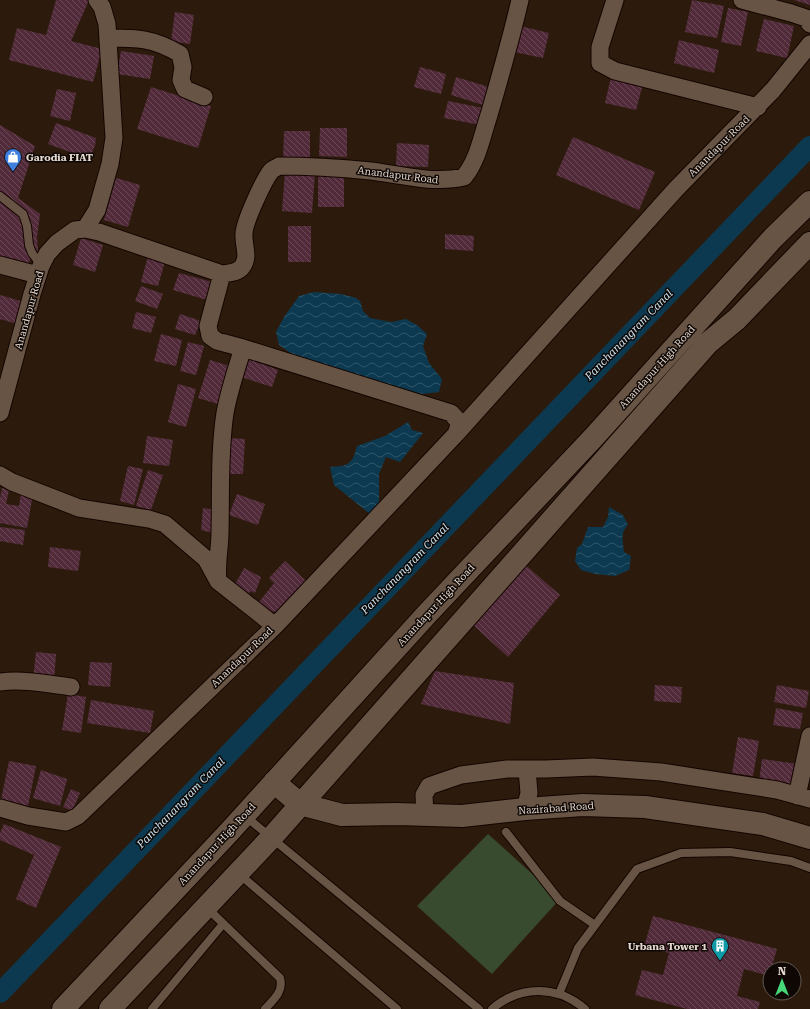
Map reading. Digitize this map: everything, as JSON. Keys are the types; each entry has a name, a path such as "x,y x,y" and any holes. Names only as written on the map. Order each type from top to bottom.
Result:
{"main road":[{"name":"Anandapur High Road","path":"63,1009 244,815 427,614 593,438 773,238 810,202"},
{"path":"110,1009 272,837 708,343 737,319 810,243"},
{"path":"274,782 300,804"},
{"name":"Nazirabad Road","path":"300,804 342,815 397,814 424,804 462,816 527,787 583,805 645,807 763,824 810,838"}],"street":[{"path":"97,0 102,7 107,24 114,138 110,164 97,210 86,229 123,239 222,274 208,326 210,336 217,341 451,414 460,423 456,434"},
{"name":"Anandapur Road","path":"222,274 236,272 242,267 246,256 244,233 246,223 267,178 272,170 279,166 337,168 433,180 450,180 464,177 472,167 482,138 508,49 520,0"},
{"name":"Anandapur Road","path":"615,0 600,47 600,63 615,71 758,107"},
{"path":"742,0 792,12 806,18 810,24"},
{"path":"108,38 142,38 166,46 180,54 183,67 181,80 185,89 204,97"},
{"name":"Anandapur Road","path":"0,808 28,816 66,822 78,816 275,626 456,434 676,189 758,107 810,44"},
{"name":"Anandapur Road","path":"0,413 40,271 47,254 57,242 75,230 86,229"},
{"path":"0,265 40,271"},
{"path":"218,581 217,573 220,547 225,414 229,392 243,348"},
{"path":"0,475 12,482 79,508 149,519 165,524 206,559 218,581 275,626"},
{"path":"0,682 38,682 72,688"},
{"path":"424,804 429,786 461,774 507,769 527,787 593,767 661,772 777,790 803,797 810,736"}],"lane":[{"path":"0,196 23,214 27,226 29,245 40,271"},
{"path":"244,815 478,1009"},
{"path":"506,832 560,901 595,925"},
{"path":"559,994 578,948 637,869 681,853 730,852 791,861 810,868"},
{"path":"237,873 397,1009"},
{"path":"205,907 280,978 282,984 280,991 266,1009"},
{"path":"152,1009 223,924"},
{"path":"492,1009 511,996 532,990 555,992 575,1000 586,1009"}],"green space":[{"path":"488,834 560,899 492,974 417,906"}],"water":[{"path":"314,292 341,294 356,298 360,301 363,311 370,318 391,322 406,319 417,325 427,334 423,346 429,363 442,379 439,392 422,394 400,389 298,358 279,345 276,332 284,317 299,296"},
{"path":"408,422 412,430 423,433 400,462 386,457 379,474 379,503 370,514 334,485 330,467 345,465 351,461 357,446 385,436"},
{"path":"609,507 623,515 628,525 623,534 624,552 631,556 629,570 615,576 596,574 581,570 575,561 577,548 582,544 588,527 603,527 608,517"}],"building":[{"path":"56,0 89,0 71,41 102,49 93,82 9,60 17,28 46,35"},
{"path":"692,0 724,6 717,38 685,32"},
{"path":"794,0 810,0 810,5"},
{"path":"728,8 748,12 741,46 721,42"},
{"path":"175,12 194,15 190,44 171,41"},
{"path":"764,19 794,26 787,58 756,51"},
{"path":"520,26 549,33 543,58 514,52"},
{"path":"679,40 719,50 714,73 674,63"},
{"path":"121,51 154,56 150,79 117,74"},
{"path":"420,67 446,74 441,94 414,87"},
{"path":"456,77 489,87 483,105 451,95"},
{"path":"611,77 643,84 636,110 605,103"},
{"path":"151,87 211,106 198,148 137,129"},
{"path":"57,89 76,93 70,121 50,116"},
{"path":"448,101 483,108 480,125 444,118"},
{"path":"56,123 96,138 95,146 89,159 48,144"},
{"name":"Garodia FIAT","path":"0,125 35,146 18,198 40,214 37,237 38,251 30,260 26,268 0,261"},
{"path":"320,128 347,128 347,157 319,156"},
{"path":"284,131 310,131 310,164 283,164"},
{"path":"573,137 655,172 639,210 556,175"},
{"path":"397,143 429,145 428,167 396,166"},
{"path":"285,172 315,173 312,213 282,211"},
{"path":"318,173 344,173 344,207 318,207"},
{"path":"116,178 140,185 128,227 104,220"},
{"path":"288,226 311,226 311,262 288,262"},
{"path":"445,234 474,236 473,251 445,249"},
{"path":"81,238 103,245 95,272 73,265"},
{"path":"148,256 165,261 158,286 141,282"},
{"path":"179,273 212,282 207,300 173,290"},
{"path":"141,286 163,294 157,309 135,301"},
{"path":"0,295 24,302 17,324 0,319"},
{"path":"136,312 156,317 151,333 132,328"},
{"path":"180,314 201,321 195,335 175,329"},
{"path":"161,334 182,340 176,366 154,361"},
{"path":"188,342 204,346 196,375 180,371"},
{"path":"248,358 278,370 272,387 241,377"},
{"path":"210,360 233,367 221,405 198,398"},
{"path":"178,384 196,389 186,427 168,422"},
{"path":"147,436 173,440 169,466 143,463"},
{"path":"226,438 245,439 243,474 224,474"},
{"path":"128,466 143,469 134,505 120,501"},
{"path":"148,470 163,475 151,510 136,506"},
{"path":"2,488 9,490 6,504 19,506 21,492 33,494 27,528 0,523 0,498"},
{"path":"237,494 265,504 258,525 229,515"},
{"path":"203,508 215,510 213,533 201,530"},
{"path":"0,527 25,530 23,545 0,541"},
{"path":"50,547 81,551 78,571 48,567"},
{"path":"285,561 308,583 279,611 268,612 259,602 274,583 269,578"},
{"path":"521,561 560,595 508,657 471,623"},
{"path":"244,568 261,577 255,593 250,591 248,597 234,586"},
{"path":"36,652 56,654 54,681 33,679"},
{"path":"90,662 112,663 110,687 88,685"},
{"path":"435,671 514,683 510,724 421,704"},
{"path":"655,685 682,687 681,703 654,701"},
{"path":"777,685 809,691 806,708 774,702"},
{"path":"68,694 86,697 81,733 62,730"},
{"path":"91,700 154,711 150,733 87,723"},
{"path":"776,708 803,713 800,729 773,725"},
{"path":"738,737 759,741 753,776 732,773"},
{"path":"762,759 798,764 794,787 759,782"},
{"path":"9,761 36,766 28,806 1,800"},
{"path":"41,770 67,779 60,806 33,798"},
{"path":"71,789 80,793 72,811 63,807"},
{"path":"4,824 61,847 36,908 16,899 34,855 0,840 0,833"},
{"name":"Urbana Tower 1","path":"653,916 777,949 773,961 762,961 762,974 744,969 737,996 760,1002 758,1009 687,1009 635,995 642,970 663,975 669,953 644,947"}],"waterway":[{"name":"Panchanangram Canal","path":"0,993 810,146"}],"place":[{"name":"Garodia FIAT","path":"13,172"},
{"name":"Urbana Tower 1","path":"720,961"}]}
